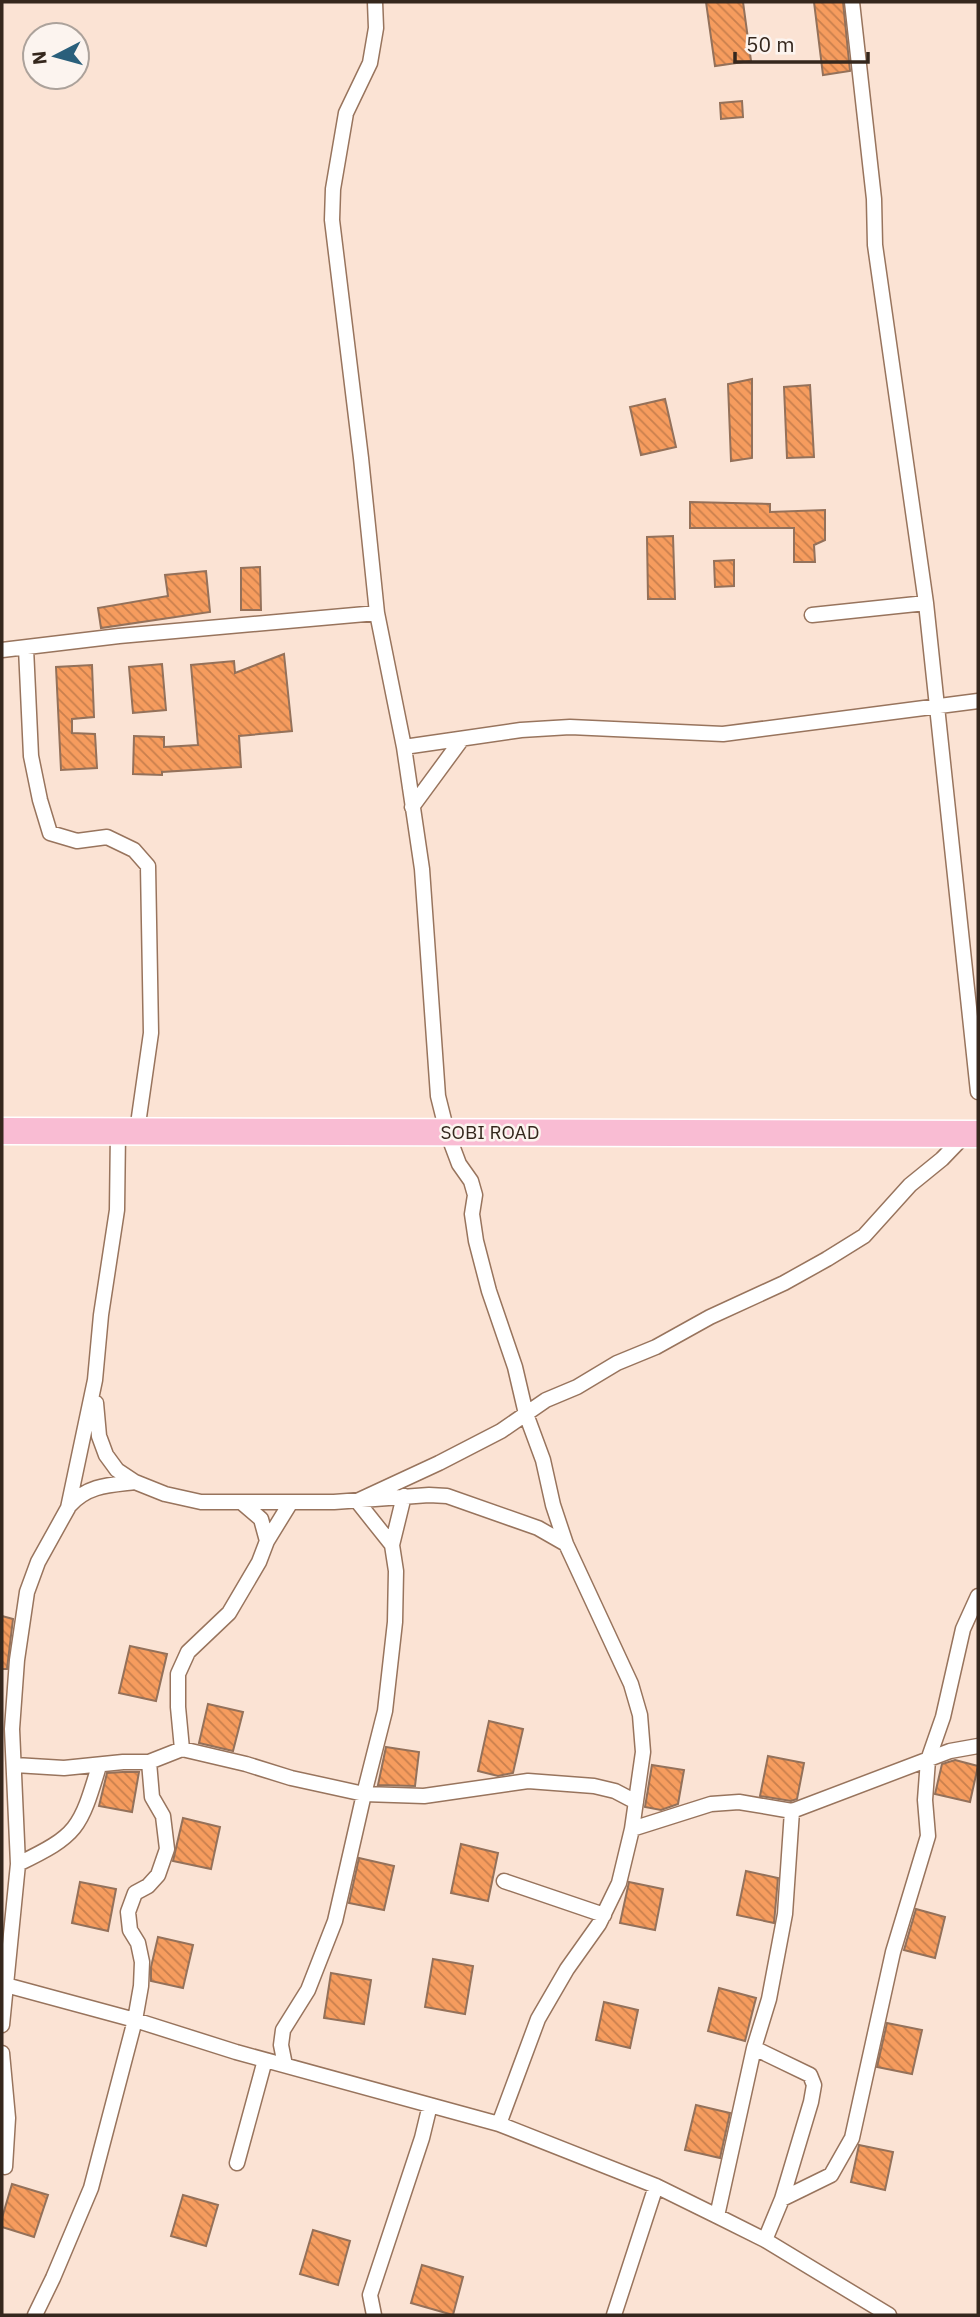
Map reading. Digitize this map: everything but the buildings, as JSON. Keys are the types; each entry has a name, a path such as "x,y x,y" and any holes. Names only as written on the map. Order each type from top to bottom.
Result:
{"highway":[{"name":"SOBI ROAD","path":"2,1131 972,1134"}],"street":[{"path":"375,2 376,28 370,63 346,113 333,189 332,220 377,612 404,747 422,869 438,1096 447,1132 475,1195 472,1214 476,1241 489,1291 515,1367 526,1414 544,1460 553,1504 566,1544 631,1685 640,1715 643,1752 632,1829 619,1882 604,1915 538,2020 499,2124"},
{"path":"852,2 874,199 875,245 926,603 978,1092"},
{"path":"812,615 926,603"},
{"path":"2,650 119,636 377,612"},
{"path":"26,648 31,756 50,832 77,841 107,836 134,850 148,866 151,1033 128,1131 101,1315 95,1380 68,1507"},
{"path":"404,747 521,730 570,727 723,734 978,701"},
{"path":"412,807 462,738"},
{"path":"357,1501 501,1431 546,1400 577,1387 617,1363 656,1347 710,1317 784,1283 864,1236 910,1185 972,1134"},
{"path":"95,1380 99,1436 106,1455 117,1470 135,1482 165,1494 201,1502 357,1501 404,1496 447,1496 538,1528 566,1544"},
{"path":"2,2025 3,1984 18,1864 12,1729 17,1660 27,1592 38,1562 68,1507 81,1493 135,1482"},
{"path":"285,2065 281,2045 283,2029 307,1990 335,1921 385,1711 395,1622 396,1571 392,1545 404,1496"},
{"path":"357,1501 392,1545"},
{"path":"241,1502 261,1519 267,1541"},
{"path":"182,1749 178,1674 188,1652 229,1613 291,1502"},
{"path":"782,2199 831,2175 852,2138 893,1951 928,1836 925,1800 928,1760 943,1717 962,1629 978,1596"},
{"path":"632,1829 711,1804 739,1802 792,1811 950,1751 978,1746"},
{"path":"15,1765 64,1768 149,1762 182,1749 364,1794 424,1796 528,1781 594,1786 615,1791 636,1802"},
{"path":"35,2315 91,2188 135,2020 142,1962 138,1943 130,1930 128,1912 135,1893 148,1886 158,1875 167,1849 163,1816 152,1797 149,1762"},
{"path":"18,1864 54,1846 74,1830 85,1811 99,1766"},
{"path":"718,2216 754,2048 769,1999 785,1914 792,1811"},
{"path":"504,1881 604,1915"},
{"path":"3,1984 499,2124 656,2186 718,2216 765,2240 889,2315"},
{"path":"754,2048 810,2075 814,2085 782,2199 765,2240"},
{"path":"2,2053 8,2118 5,2167"},
{"path":"237,2163 265,2060"},
{"path":"374,2315 370,2295 422,2138 430,2105"},
{"path":"614,2315 656,2186"}]}
